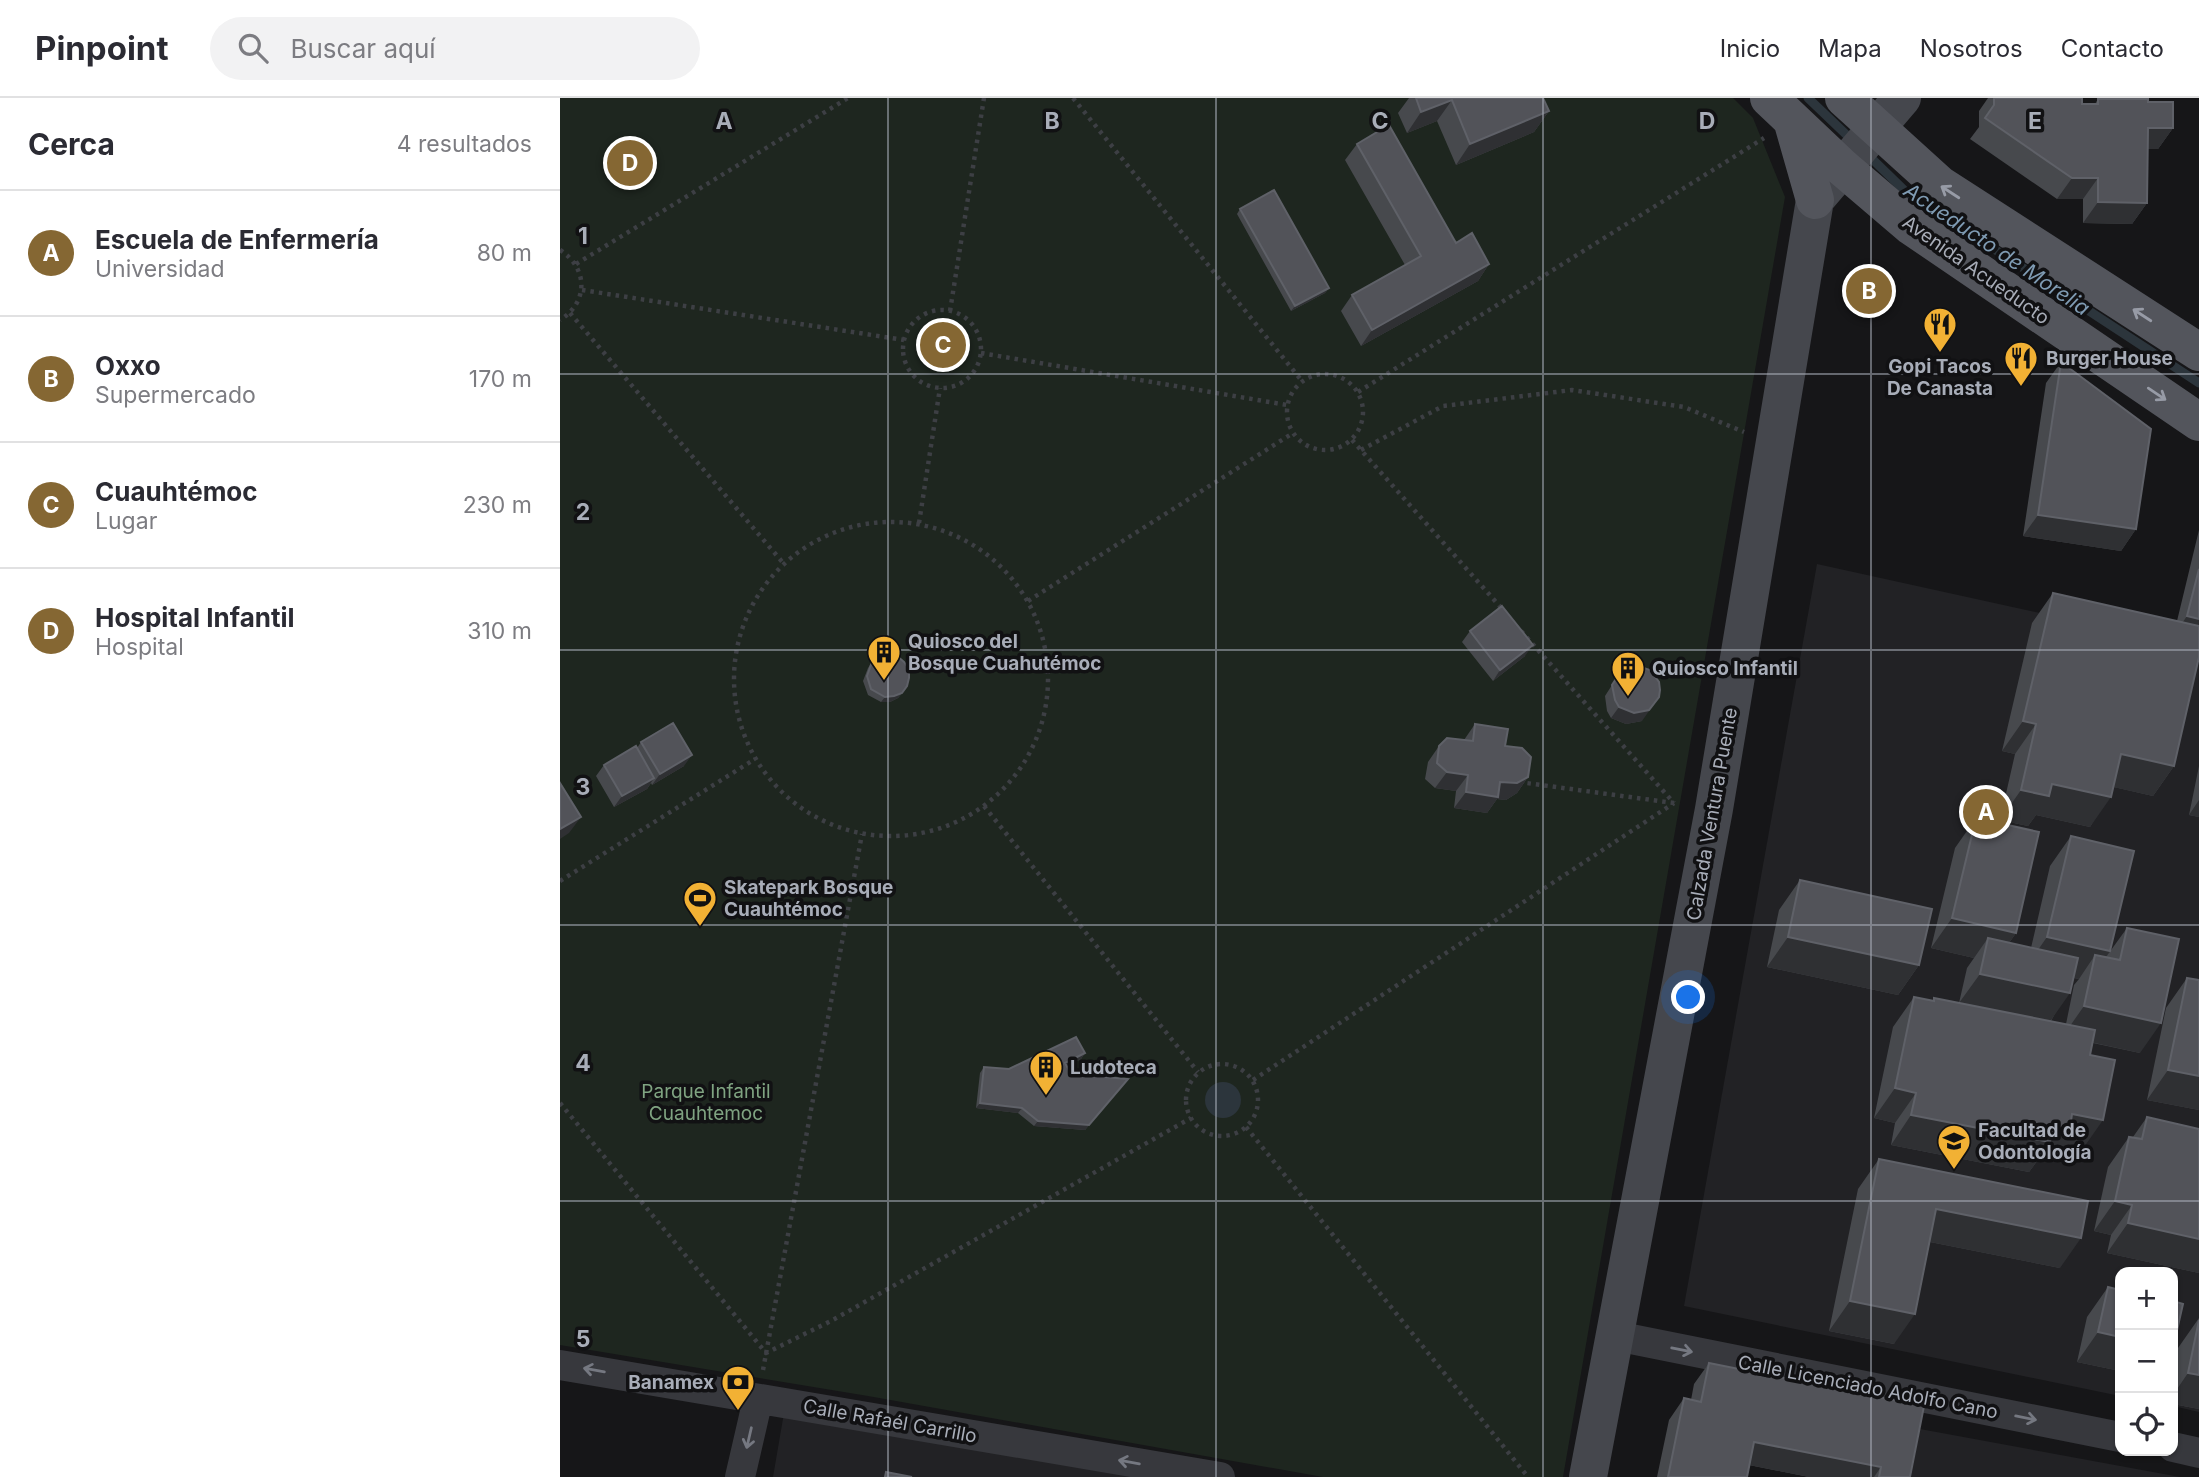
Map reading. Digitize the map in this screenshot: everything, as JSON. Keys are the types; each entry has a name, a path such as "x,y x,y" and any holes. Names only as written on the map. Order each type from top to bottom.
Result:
{"main road":[{"path":"1844,98 1940,185 2199,352"},
{"path":"1781,109 1815,200"},
{"name":"Avenida Acueducto","path":"1781,109 1843,168 1911,226 2199,422"}],"street":[{"path":"1815,200 1902,98"},
{"name":"Calzada Ventura Puente","path":"1588,1477 1714,809 1815,200"},
{"name":"Calle Licenciado Adolfo Cano","path":"1616,1336 2115,1436"},
{"name":"Calle Rafaél Carrillo","path":"560,1365 1220,1477"},
{"path":"740,1477 758,1399"},
{"path":"2178,1448 2199,1453"}],"path":[{"path":"576,264 848,98"},
{"path":"950,311 984,98"},
{"path":"1073,98 1302,381"},
{"path":"1358,392 1781,109"},
{"path":"560,250 576,264 582,290 570,313 560,320"},
{"path":"582,290 904,340"},
{"path":"950,311 961,315 977,331 981,353 978,365 972,375 952,387 929,386 911,372 905,362 904,340 909,329 927,313 950,311"},
{"path":"570,313 784,564"},
{"path":"981,353 1287,405"},
{"path":"1332,374 1351,384 1358,392 1364,408 1362,426 1352,440 1342,446 1322,451 1302,443 1293,433 1286,416 1287,405 1302,381 1312,376 1332,374"},
{"path":"919,523 940,388"},
{"path":"1361,450 1443,406 1572,390 1684,407 1774,445"},
{"path":"1028,601 1293,433"},
{"path":"1352,440 1508,616"},
{"path":"871,523 919,523 953,535 996,562 1028,601 1045,644 1049,689 1039,734 1023,764 1017,774 984,806 943,827 898,836 862,834 807,812 786,797 755,759 738,720 733,677 739,635 757,597 784,564 810,544 840,531 871,523"},
{"path":"1517,627 1674,803"},
{"path":"560,881 755,759"},
{"path":"1518,782 1674,803"},
{"path":"1253,1080 1674,803"},
{"path":"984,806 1198,1072"},
{"path":"758,1399 862,834"},
{"path":"1228,1064 1246,1072 1253,1080 1258,1090 1258,1110 1246,1127 1237,1133 1216,1136 1206,1133 1191,1118 1186,1099 1188,1089 1198,1072 1207,1067 1228,1064"},
{"path":"560,1103 766,1353"},
{"path":"766,1353 831,1321 1191,1118"},
{"path":"1246,1127 1528,1477"}],"shaded area":[{"path":"1817,564 2199,648 2199,1412 2178,1407 2178,1267 2115,1267 2115,1395 1684,1306"},
{"path":"1223,1082 1236,1087 1241,1100 1236,1113 1223,1118 1210,1113 1205,1100 1210,1087"},
{"path":"785,1407 1188,1477 773,1477"},
{"path":"1920,1429 2180,1477 1911,1477"}],"green space":[{"name":"Parque Infantil Cuauhtemoc","path":"560,98 1733,98 1753,118 1785,197 1563,1477 1323,1477 868,1396 560,1345"}],"building":[{"path":"1416,98 1543,98 1549,111 1470,144 1452,100 1421,112"},
{"path":"1994,98 2082,98 2082,104 2098,104 2098,99 2173,102 2173,128 2148,128 2147,203 2098,202 2098,178 2072,178 1985,118 1994,105"},
{"path":"1389,125 1456,243 1472,233 1489,264 1372,330 1352,295 1421,256 1357,144"},
{"path":"1274,190 1329,288 1295,306 1240,209"},
{"path":"2061,362 2151,429 2136,529 2038,515"},
{"path":"2199,569 2199,619 2187,616"},
{"path":"2053,593 2199,626 2199,657 2174,766 2121,754 2111,797 2052,784 2049,796 2021,790 2036,724 2023,721"},
{"path":"1502,606 1533,645 1500,670 1470,631"},
{"name":"Quiosco del Bosque Cuahutémoc","path":"888,655 897,656 904,662 909,669 909,678 902,693 885,697 871,689 867,676 872,662"},
{"name":"Quiosco Infantil","path":"1635,665 1650,670 1659,682 1660,690 1659,697 1649,710 1634,713 1619,707 1612,685 1621,671"},
{"path":"673,723 692,755 660,774 641,742"},
{"path":"1475,724 1508,729 1505,746 1522,748 1531,757 1528,777 1517,783 1500,782 1498,797 1466,792 1468,775 1447,772 1437,763 1439,746 1447,738 1473,741"},
{"path":"636,746 654,778 622,796 604,765"},
{"path":"560,783 581,817 560,829"},
{"path":"1976,818 2039,832 2016,933 1952,918"},
{"path":"2071,836 2134,851 2110,951 2047,937"},
{"path":"1800,880 1932,909 1919,965 1788,937"},
{"path":"2127,928 2179,939 2161,1023 2084,1006 2095,955 2120,960"},
{"path":"1988,938 2078,958 2070,993 1980,974"},
{"path":"2187,978 2199,980 2199,1076 2168,1070"},
{"path":"1914,997 1934,1001 1934,998 2095,1030 2090,1055 2115,1060 2103,1120 2072,1114 2070,1128 2054,1125 2050,1142 1911,1115 1916,1093 1895,1088"},
{"name":"Ludoteca","path":"1076,1037 1085,1053 1065,1063 1071,1074 1128,1079 1089,1125 1038,1121 1022,1108 980,1103 984,1067 1009,1069"},
{"path":"2147,1117 2199,1129 2199,1239 2128,1223 2132,1205 2115,1201 2129,1137 2142,1139"},
{"path":"1879,1159 2088,1201 2081,1238 1936,1209 1915,1314 1850,1301"},
{"path":"2108,1287 2115,1289 2115,1336 2098,1332"},
{"path":"2178,1302 2183,1304 2178,1326"},
{"path":"2199,1320 2199,1375 2188,1373"},
{"path":"1709,1363 1924,1406 1910,1477 1879,1477 1881,1467 1754,1442 1747,1477 1668,1477 1684,1398 1701,1402"},
{"path":"886,1472 912,1477 885,1477"}],"waterway":[{"name":"Acueducto de Morelia","path":"1808,98 1854,142"},
{"name":"Acueducto de Morelia","path":"1867,154 1904,190 2199,383"}],"place":[{"name":"Hospital Infantil","path":"630,163"},
{"name":"Oxxo","path":"1869,291"},
{"name":"Cuauhtémoc","path":"943,345"},
{"name":"Gopi Tacos De Canasta","path":"1940,354"},
{"name":"Burger House","path":"2021,388"},
{"name":"Quiosco del Bosque Cuahutémoc","path":"884,682"},
{"name":"Quiosco Infantil","path":"1628,698"},
{"name":"Escuela de Enfermería","path":"1986,812"},
{"name":"Skatepark Bosque Cuauhtémoc","path":"700,928"},
{"name":"Ludoteca","path":"1046,1097"},
{"name":"Facultad de Odontología","path":"1954,1171"},
{"name":"Banamex","path":"738,1412"}]}
